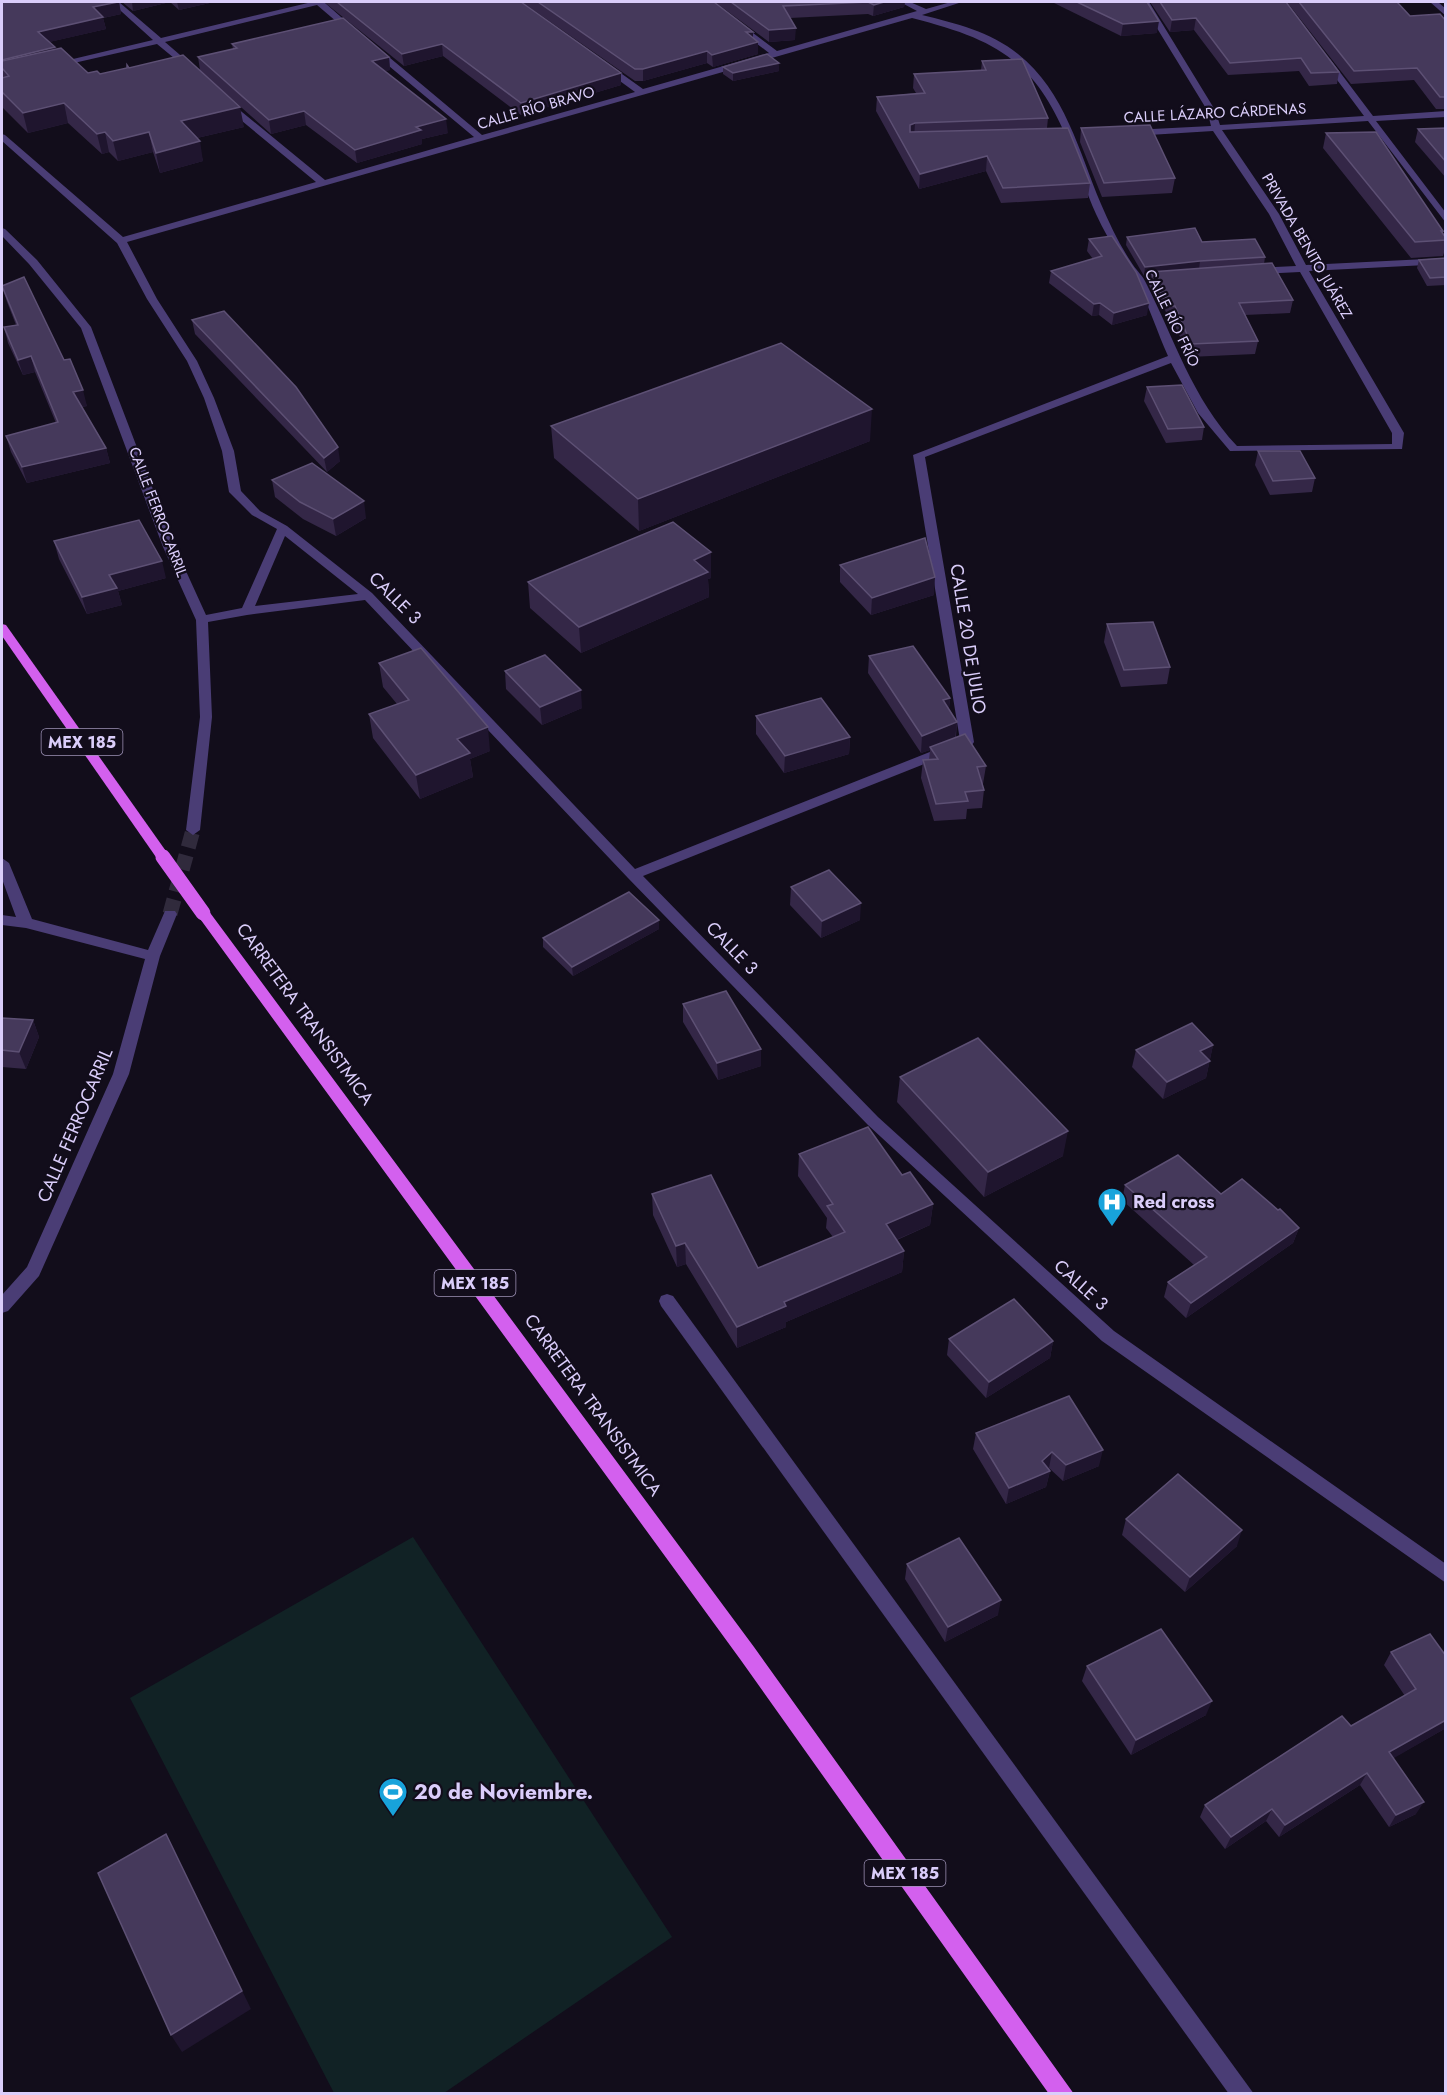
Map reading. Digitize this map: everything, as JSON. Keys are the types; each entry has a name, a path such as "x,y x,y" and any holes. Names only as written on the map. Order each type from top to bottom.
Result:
{"main road":[{"name":"CARRETERA TRANSISTMICA","path":"2,628 203,913 747,1653 1062,2094"}],"street":[{"path":"115,2 194,73"},
{"path":"47,67 319,2 480,138"},
{"path":"707,2 774,54"},
{"path":"904,2 924,11"},
{"name":"CALLE RÍO BRAVO","path":"121,241 958,2"},
{"name":"PRIVADA BENITO JUÁREZ","path":"1145,2 1211,110 1217,130 1274,214 1303,269 1398,433 1398,447"},
{"path":"1434,2 1446,14"},
{"name":"CALLE RÍO FRÍO","path":"912,15 957,27 994,42 1027,66 1057,108 1072,136 1094,198 1129,266 1140,281 1173,358 1212,428 1234,449 1398,447"},
{"path":"1322,53 1369,119 1446,219"},
{"path":"596,60 641,92"},
{"path":"219,97 323,183"},
{"name":"CALLE LÁZARO CÁRDENAS","path":"1119,134 1217,130 1446,114"},
{"path":"1061,136 1084,135"},
{"path":"2,137 121,241"},
{"name":"CALLE FERROCARRIL","path":"2,231 33,262 86,327 169,547 202,620 206,717 192,830"},
{"name":"CALLE 3","path":"121,241 152,299 192,361 209,398 228,451 235,492 256,513 283,528 368,596 633,875 873,1121 1108,1336 1446,1575"},
{"path":"1245,272 1446,261"},
{"path":"1140,281 1152,279"},
{"name":"CALLE 20 DE JULIO","path":"633,875 967,742 920,455 1173,358"},
{"path":"247,611 283,528"},
{"path":"202,620 247,611 368,596"},
{"path":"2,863 26,923"},
{"name":"CALLE FERROCARRIL","path":"2,1306 33,1271 121,1074 153,956 170,914"},
{"path":"2,920 26,923 153,956"},
{"path":"667,1301 1243,2094"}],"shaded area":[{"name":"20 de Noviembre.","path":"413,1537 672,1937 444,2093 334,2093 130,1698"}],"building":[{"path":"2,2 118,2 93,7 103,17 38,32 55,47 2,60"},
{"path":"337,2 521,2 621,73 521,103 442,44 402,54"},
{"path":"538,2 714,2 753,32 746,32 758,42 712,55 707,51 643,69 635,69"},
{"path":"731,2 868,2 783,6 796,28 769,30"},
{"path":"868,2 884,2 874,5"},
{"path":"1077,2 1147,2 1159,21 1123,24"},
{"path":"1160,2 1286,2 1339,72 1311,73 1301,58 1230,63 1196,18 1172,20"},
{"path":"1299,2 1397,2 1410,16 1440,14 1446,21 1446,97 1440,97 1417,68 1354,71"},
{"path":"343,18 389,57 372,61 446,119 416,127 421,130 355,150 304,111 269,120 198,57 237,48 232,44"},
{"path":"61,48 88,73 97,71 100,74 127,68 127,65 129,68 183,55 240,107 181,121 200,141 156,153 149,132 113,141 105,132 97,134 64,103 23,113 2,92 2,78 9,76 2,68 2,61"},
{"path":"767,54 779,63 733,73 723,67"},
{"path":"1022,59 1048,118 915,123 910,125 910,132 1068,128 1090,183 1003,188 987,156 920,174 877,97 925,93 914,74 986,70 982,61"},
{"path":"1150,125 1175,178 1104,183 1081,128"},
{"path":"1446,128 1446,162 1418,129"},
{"path":"1376,132 1443,231 1441,231 1446,240 1415,242 1326,133"},
{"path":"1195,228 1202,242 1255,239 1265,257 1145,267 1127,237"},
{"path":"1112,236 1136,272 1149,303 1114,313 1100,303 1094,304 1051,271 1102,256 1089,239"},
{"path":"1446,258 1446,277 1430,278 1419,260"},
{"path":"1272,263 1293,300 1239,303 1258,341 1191,344 1175,306 1171,306 1167,297 1163,298 1151,272"},
{"path":"24,277 64,360 70,359 83,390 73,392 106,448 22,467 6,436 58,422 31,356 18,360 4,327 18,325 2,286"},
{"path":"224,311 296,387 338,447 324,458 192,320"},
{"path":"781,343 872,409 638,499 551,426"},
{"path":"1182,385 1204,427 1168,429 1147,387"},
{"path":"1258,451 1300,451 1315,478 1273,481"},
{"path":"312,463 364,501 333,519 300,502 272,480"},
{"path":"139,520 162,561 109,575 117,588 82,597 54,541"},
{"path":"673,522 711,552 694,560 708,572 579,627 528,582"},
{"path":"925,538 935,577 872,598 840,565"},
{"path":"1153,622 1170,667 1124,670 1107,624"},
{"path":"913,646 950,698 943,700 957,722 922,736 869,656"},
{"path":"421,648 488,727 457,739 470,753 416,775 369,714 409,700 379,663"},
{"path":"545,655 581,690 540,707 505,671"},
{"path":"821,698 850,737 785,756 756,716"},
{"path":"965,734 986,766 977,767 984,790 965,792 968,801 936,804 923,760 938,759 930,747"},
{"path":"829,870 861,903 822,921 791,887"},
{"path":"629,892 659,920 572,967 543,938"},
{"path":"726,991 761,1049 717,1063 683,1004"},
{"path":"2,1018 33,1020 19,1052 2,1050"},
{"path":"1192,1023 1213,1045 1200,1051 1210,1061 1167,1082 1136,1050"},
{"path":"978,1038 1068,1131 988,1172 900,1077"},
{"path":"868,1127 902,1175 910,1172 933,1204 886,1224 904,1251 784,1302 786,1306 737,1327 685,1243 676,1246 652,1194 711,1175 758,1268 845,1232 827,1206 833,1204 799,1154"},
{"path":"1178,1155 1221,1194 1242,1179 1278,1210 1280,1209 1299,1228 1191,1303 1168,1282 1207,1257 1125,1185"},
{"path":"1014,1299 1053,1341 989,1382 949,1339"},
{"path":"1069,1396 1103,1450 1066,1465 1052,1452 1042,1461 1050,1471 1009,1488 976,1433"},
{"path":"1178,1474 1242,1530 1190,1577 1126,1519"},
{"path":"959,1538 1001,1600 948,1627 907,1564"},
{"path":"1161,1629 1212,1701 1136,1740 1087,1666"},
{"path":"1430,1634 1446,1656 1446,1720 1389,1752 1424,1802 1396,1815 1367,1773 1285,1825 1272,1809 1231,1837 1205,1805 1342,1716 1351,1726 1416,1689 1391,1652"},
{"path":"166,1834 242,1991 171,2035 98,1873"}],"tunnel":[{"path":"170,914 193,830"}],"place":[{"name":"Red cross","path":"1112,1228"},
{"name":"20 de Noviembre.","path":"393,1818"}]}
